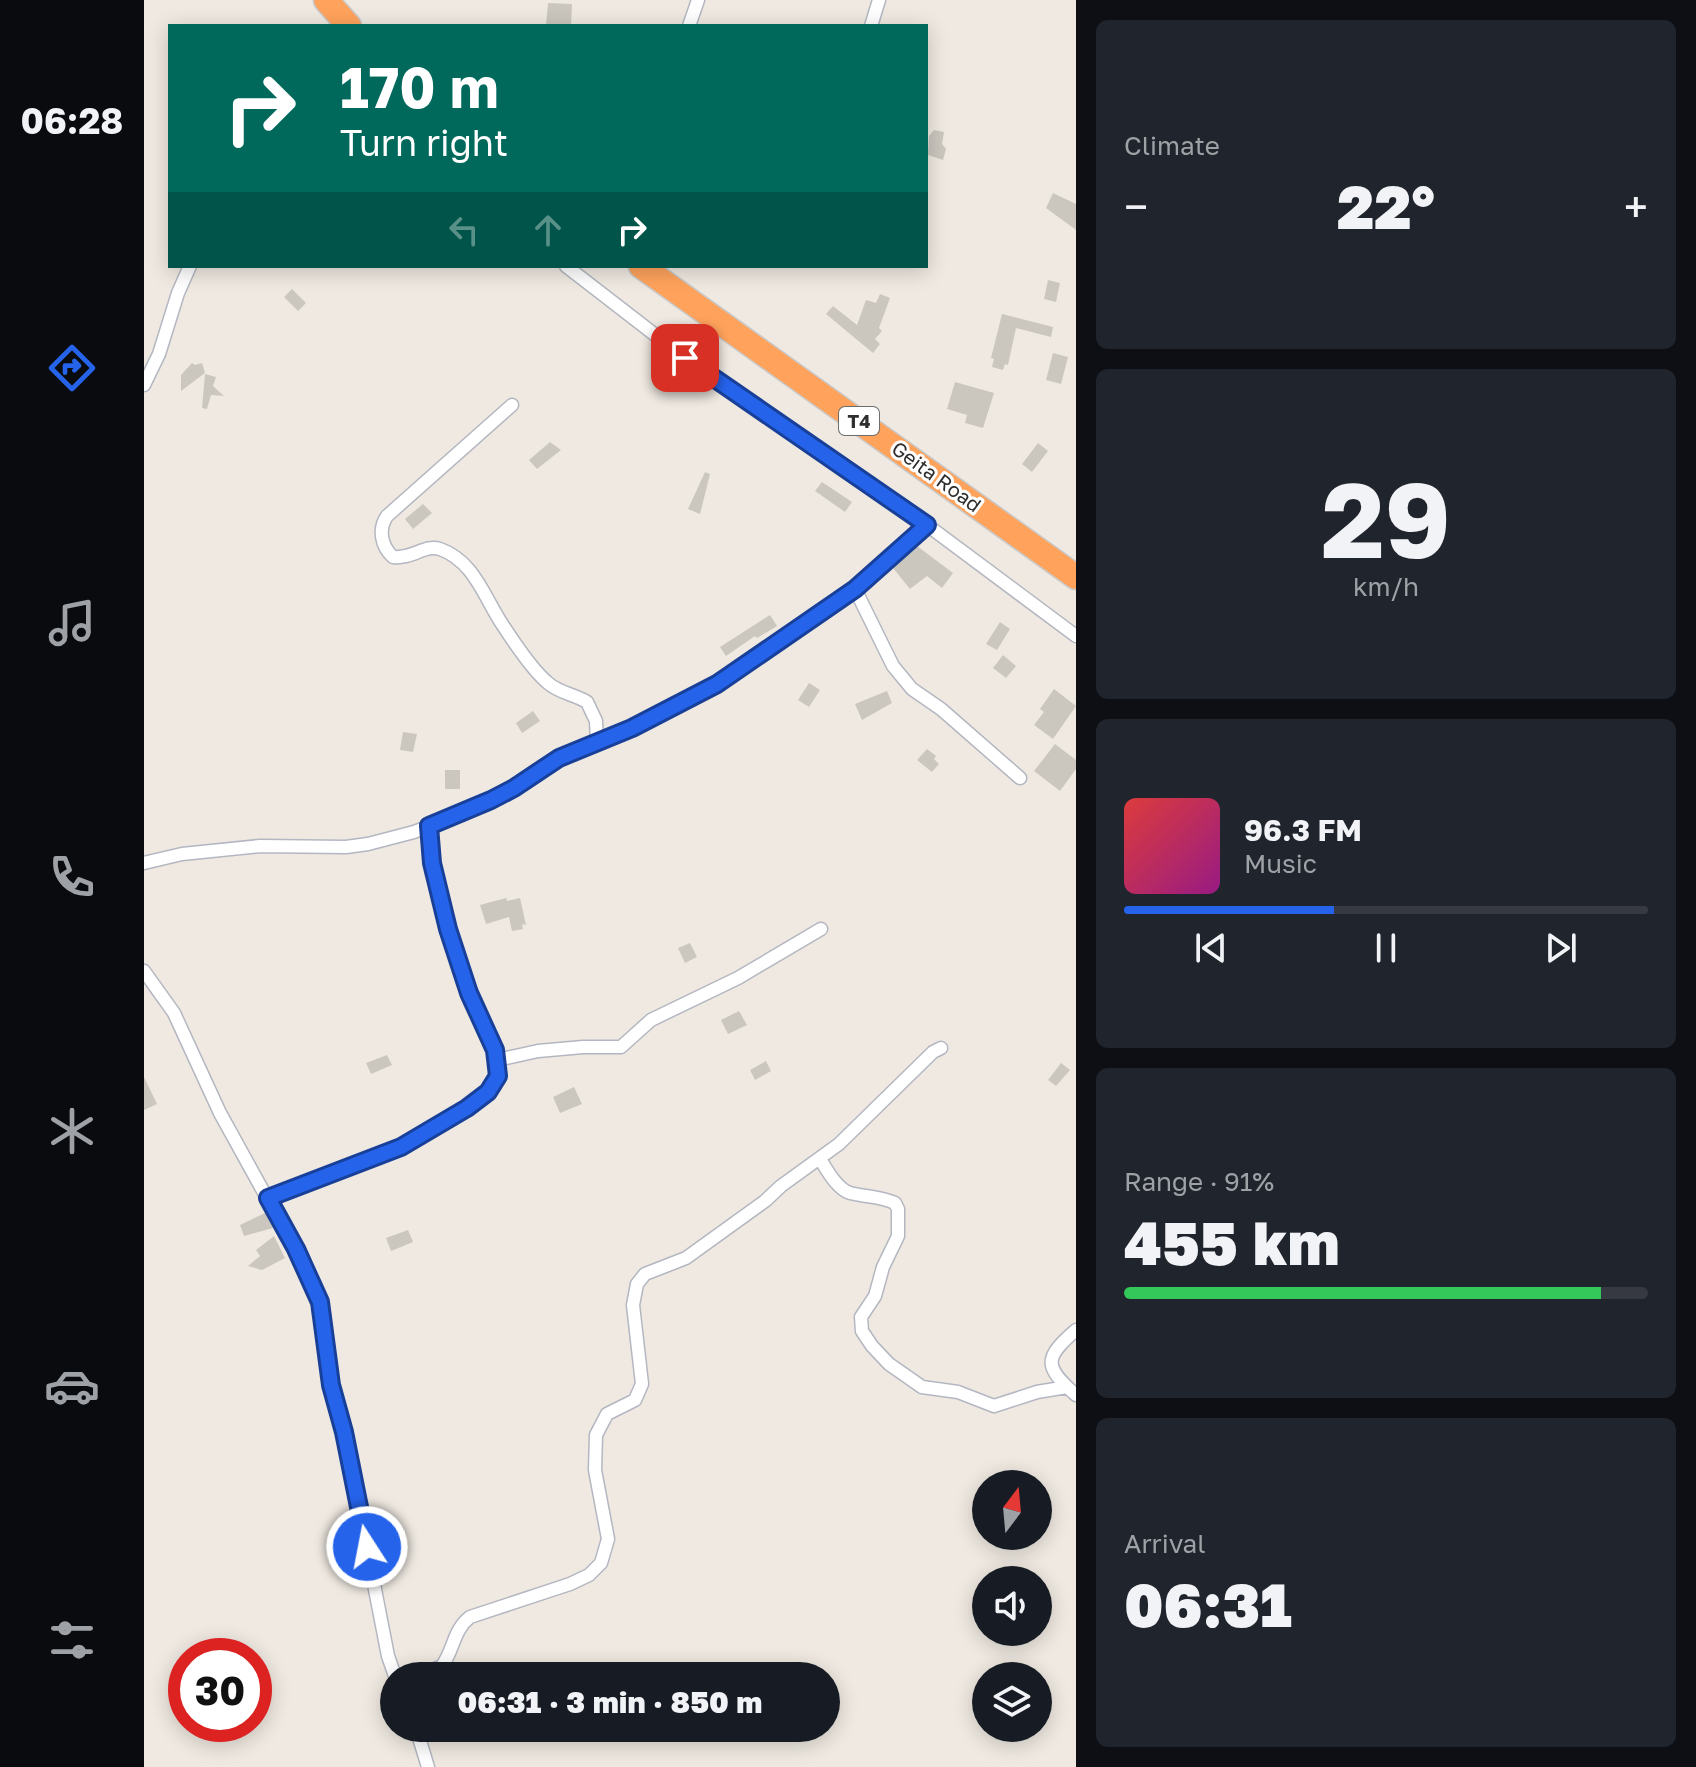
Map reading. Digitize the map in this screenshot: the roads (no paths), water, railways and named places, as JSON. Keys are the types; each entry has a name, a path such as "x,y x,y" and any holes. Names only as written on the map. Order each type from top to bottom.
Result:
{"highway":[{"path":"326,0 347,24"},
{"name":"Geita Road","path":"644,268 1075,575"}],"street":[{"path":"690,24 698,0"},
{"path":"872,24 879,0"},
{"path":"144,385 159,354 189,268"},
{"path":"569,268 685,358 927,525 1076,636"},
{"path":"512,405 387,516 382,523 383,544 393,557 407,558 427,548 437,548 468,568 480,583 502,624 539,674 557,689 587,702 596,721 597,743"},
{"path":"144,863 182,854 260,846 346,847 368,844 429,826 491,800 559,758 597,743 717,684 855,589 927,525"},
{"path":"855,589 893,666 912,689 941,709 1020,778"},
{"path":"268,1198 401,1147 467,1108 494,1085 498,1076 497,1060 469,993 448,929 432,863 429,826"},
{"path":"497,1060 538,1051 621,1047 651,1020 738,978 821,929"},
{"path":"144,971 174,1013 220,1113 296,1249 320,1302 331,1385 344,1432 391,1662"},
{"path":"444,1662 461,1624 470,1617 570,1584 589,1575 601,1563 608,1539 595,1470 596,1435 607,1414 635,1400 642,1384 633,1305 637,1284 645,1274 686,1258 820,1159 933,1052 941,1048"},
{"path":"820,1159 842,1188 850,1193 883,1197 895,1203 898,1209 898,1236 883,1267 875,1296 861,1317 862,1331 889,1364 922,1387 949,1389 994,1406 1037,1392 1072,1391"},
{"path":"1072,1391 1053,1371 1051,1360 1055,1349 1076,1330"},
{"path":"420,1742 428,1767"}]}
